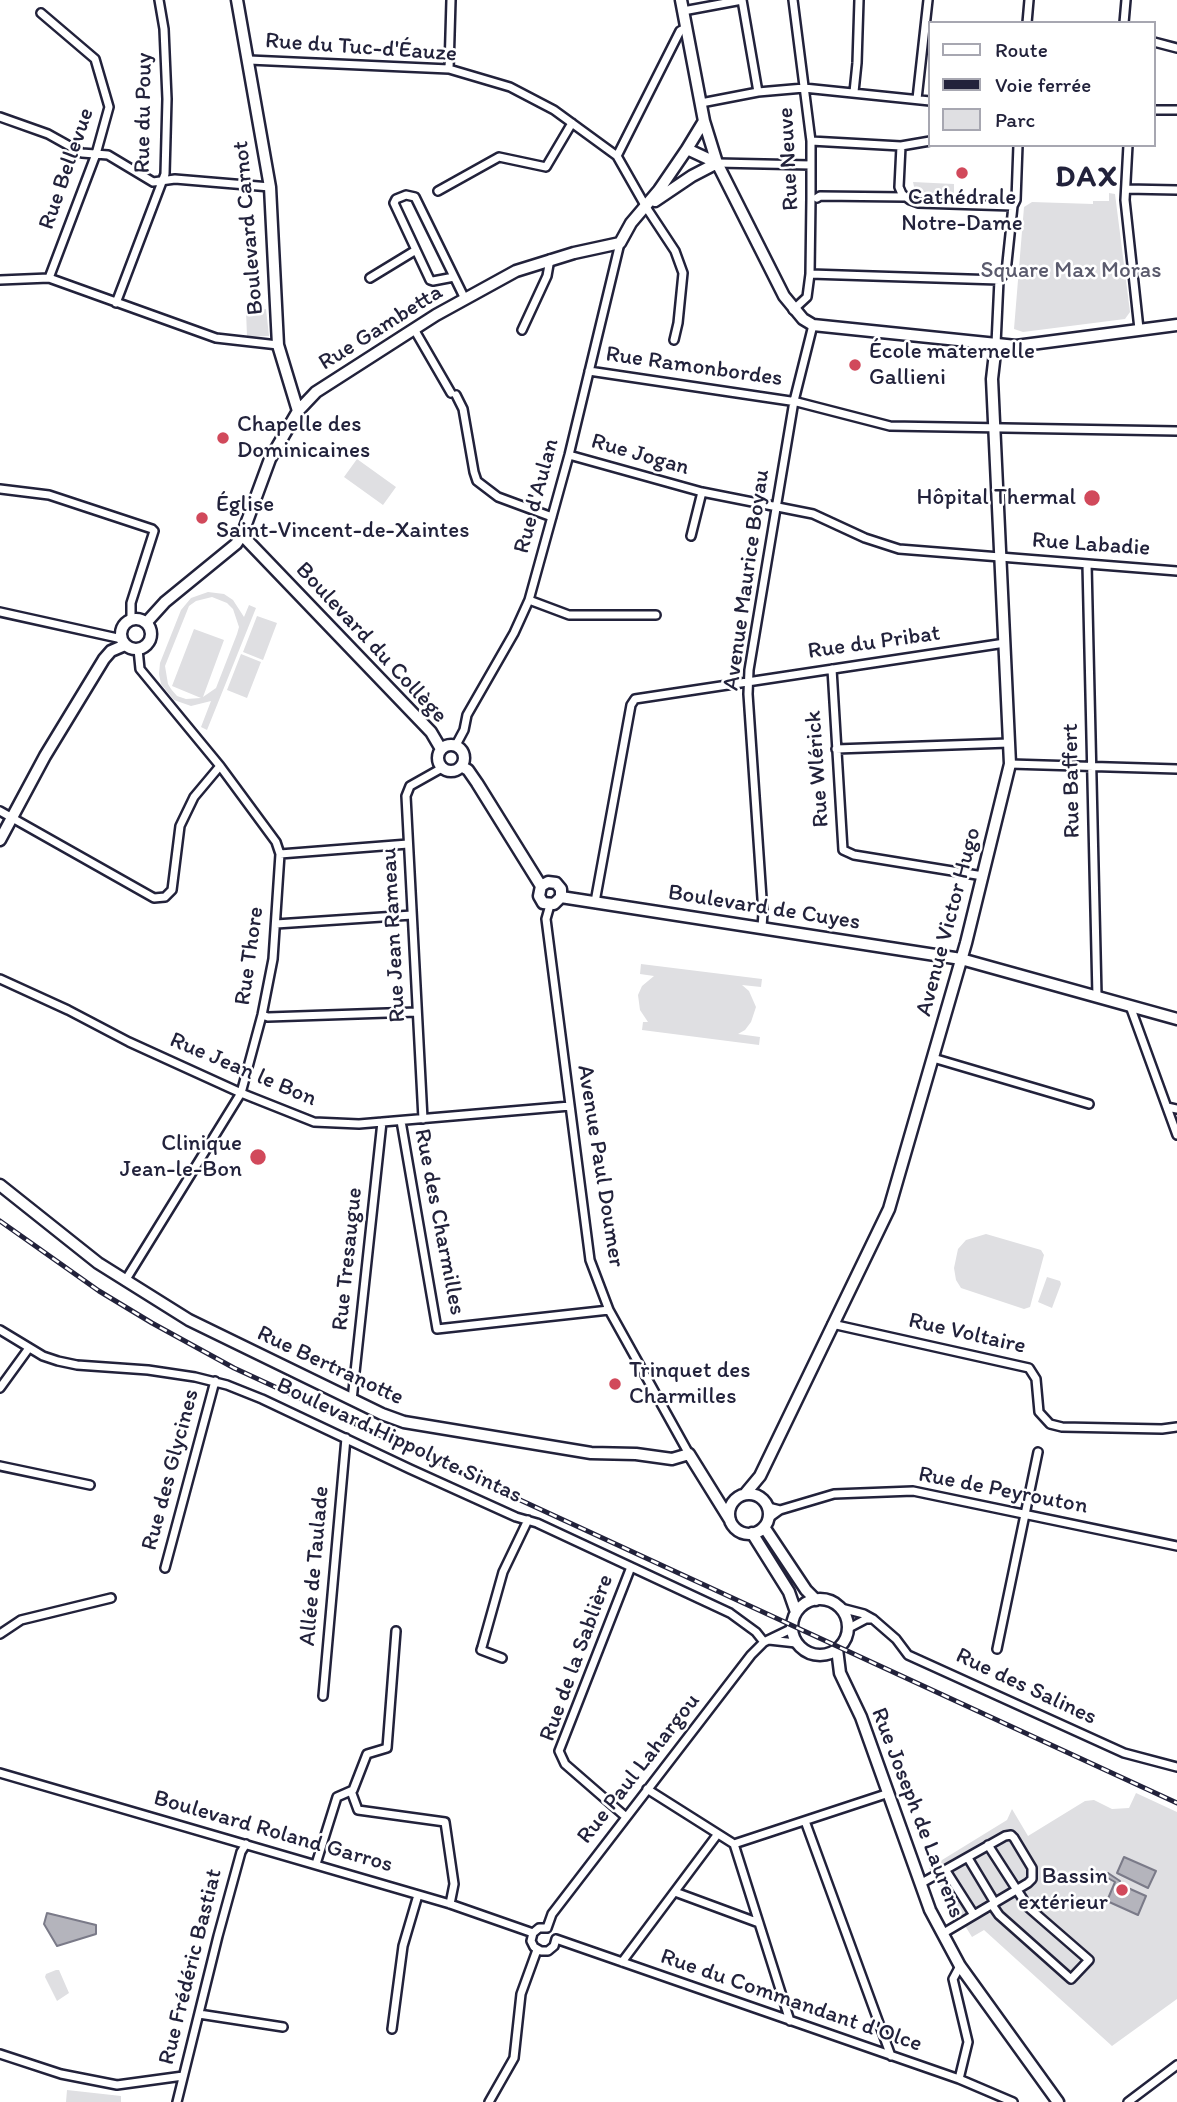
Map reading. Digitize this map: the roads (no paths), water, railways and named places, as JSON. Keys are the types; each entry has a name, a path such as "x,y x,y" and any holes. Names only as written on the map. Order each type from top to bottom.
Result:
{"main road":[{"name":"Boulevard Carnot","path":"237,0 270,187 278,345 298,411"},
{"path":"682,6 704,121 717,163 784,296 793,310 813,326 1016,346 1177,325"},
{"path":"620,243 631,223 646,207 704,121"},
{"path":"687,149 717,163"},
{"path":"646,207 692,176 717,163"},
{"name":"Rue Gambetta","path":"242,536 270,459 298,411 316,392 414,329 516,271 550,259 620,243"},
{"name":"Avenue Victor Hugo","path":"745,1494 760,1476 889,1209 961,959 1010,764 992,373 996,344"},
{"path":"146,623 155,611 219,560 242,536"},
{"name":"Boulevard du Collège","path":"242,536 431,732 441,748"},
{"path":"131,620 146,623 151,632 147,646 138,649 124,642 122,630 131,620"},
{"path":"0,840 45,757 104,659 124,642"},
{"path":"448,744 456,745 464,754 461,766 454,771 442,768 438,760 441,748 448,744"},
{"path":"461,766 468,770 477,783 541,886"},
{"path":"548,882 556,883 561,889 561,897 557,903 550,905 540,900 538,893 541,886 548,882"},
{"name":"Boulevard de Cuyes","path":"561,897 961,959 1177,1019"},
{"name":"Rue Bertranotte","path":"0,1185 98,1263 189,1320 352,1400 404,1422 591,1452 672,1459 689,1454"},
{"name":"Avenue Paul Doumer","path":"689,1454 730,1520"},
{"path":"752,1533 766,1513 760,1476"},
{"name":"Avenue Paul Doumer","path":"712,1488 734,1499"},
{"path":"796,1612 806,1603 816,1600 830,1601 845,1614 849,1628 845,1639 837,1649 820,1654 796,1643 792,1629 796,1612 789,1592 752,1533 739,1531 730,1520 730,1506 734,1499 753,1494 766,1513 806,1590 816,1600"},
{"name":"Rue Joseph de Laurens","path":"837,1649 840,1673 861,1717 920,1884 942,1934 960,1966 1058,2102"},
{"name":"Rue Joseph de Laurens","path":"820,1654 840,1673"}],"street":[{"name":"Rue du Pouy","path":"116,303 163,181 167,99 164,29 159,0"},
{"path":"449,69 451,0"},
{"path":"682,6 742,0 758,92"},
{"name":"Rue Neuve","path":"793,0 811,141 810,274 807,297 793,310"},
{"path":"854,92 858,63 859,0"},
{"path":"917,99 928,0"},
{"path":"1027,21 1029,0"},
{"path":"1124,21 1126,0"},
{"name":"Rue Bellevue","path":"41,13 90,52 99,67 109,107 96,154 49,278"},
{"path":"674,340 683,273 676,251 646,207 617,156 680,31 686,28"},
{"path":"1156,43 1177,48"},
{"name":"Rue du Tuc-d'Éauze","path":"249,60 449,69 510,87 554,110 617,156"},
{"path":"701,103 758,92 804,88 928,101"},
{"path":"1156,110 1177,110"},
{"path":"0,117 48,134 82,153 115,158 153,182 184,180 270,187"},
{"path":"438,191 499,157 546,167 572,123"},
{"path":"811,141 901,146 928,141"},
{"path":"901,146 899,191 910,200"},
{"path":"996,344 999,280 1006,272 1013,206 1016,200 1018,147"},
{"path":"1128,147 1125,200 1139,329"},
{"path":"717,163 811,165"},
{"path":"1126,189 1177,190"},
{"path":"454,277 430,280 394,203 396,199 406,195 415,197 465,299"},
{"path":"817,198 820,196 1013,206"},
{"name":"Rue d'Aulan","path":"456,745 464,730 467,715 514,633 529,600 569,455 620,243"},
{"path":"370,278 416,250"},
{"path":"522,330 547,276 550,259"},
{"path":"810,274 999,280"},
{"path":"0,280 49,278 216,338 278,345"},
{"name":"Avenue Maurice Boyau","path":"762,927 748,681 794,401 813,326"},
{"path":"414,329 463,409 477,481 498,498 552,517"},
{"name":"Rue Ramonbordes","path":"589,371 794,401 884,426 1177,431"},
{"name":"Rue Jogan","path":"569,455 702,492 813,514 865,538 899,549 1002,559"},
{"path":"0,488 48,495 154,531 131,603 131,620"},
{"name":"Rue Jogan","path":"691,536 702,492"},
{"name":"Rue Labadie","path":"1002,559 1177,571"},
{"name":"Rue Baffert","path":"1087,564 1097,996"},
{"path":"529,600 569,615 656,615"},
{"path":"0,612 124,642"},
{"name":"Rue du Pribat","path":"595,902 632,702 638,698 1005,643"},
{"path":"138,649 139,669 220,766 276,842 280,854 408,844"},
{"name":"Rue Wlérick","path":"832,669 842,845 847,853 983,876"},
{"path":"836,749 1009,743"},
{"path":"1010,764 1177,769"},
{"path":"0,811 154,898 165,897 172,890 180,826 194,797 220,766"},
{"name":"Rue Jean Rameau","path":"423,1119 406,796 410,786 442,768"},
{"name":"Rue Thore","path":"125,1281 241,1093 262,1015 273,959 280,854"},
{"name":"Avenue Paul Doumer","path":"550,905 546,919 590,1259 609,1310 689,1454"},
{"path":"275,923 411,915"},
{"name":"Rue Jean le Bon","path":"0,979 129,1042 241,1093 314,1122 333,1124 401,1121 570,1106"},
{"path":"1130,1006 1177,1135"},
{"path":"262,1015 268,1017 417,1012"},
{"path":"933,1058 1089,1104"},
{"path":"1167,1107 1177,1110"},
{"name":"Rue des Charmilles","path":"401,1121 438,1329 609,1310"},
{"name":"Rue Tresaugue","path":"352,1400 382,1122"},
{"name":"Rue Voltaire","path":"832,1324 1029,1368 1036,1379 1039,1412 1050,1424 1062,1427 1177,1427"},
{"name":"Boulevard Hippolyte Sintas","path":"0,1330 43,1356 77,1366 148,1370 215,1381 262,1399 730,1613 766,1641"},
{"path":"0,1388 29,1348"},
{"name":"Rue des Glycines","path":"165,1568 215,1381"},
{"name":"Allée de Taulade","path":"323,1696 346,1438"},
{"path":"997,1649 1038,1452"},
{"path":"0,1466 90,1485"},
{"name":"Rue de Peyrouton","path":"766,1513 834,1494 913,1491 1177,1546"},
{"path":"502,1658 481,1650 503,1572 528,1520"},
{"name":"Rue de la Sablière","path":"626,1817 565,1764 559,1751 631,1567"},
{"path":"0,1634 20,1620 111,1598"},
{"name":"Rue des Salines","path":"841,1608 873,1619 896,1639 908,1655 1124,1753 1177,1767"},
{"path":"849,1628 866,1619 873,1619"},
{"name":"Rue Paul Lahargou","path":"547,1928 552,1914 751,1655 766,1641 792,1629"},
{"path":"316,1864 337,1797 354,1790 367,1754 387,1748 397,1631"},
{"path":"766,1641 796,1643"},
{"name":"Boulevard Roland Garros","path":"0,1773 450,1904 533,1933"},
{"path":"647,1789 734,1844 790,2021"},
{"path":"351,1791 358,1810 445,1822 454,1884 450,1904"},
{"path":"734,1844 889,1793"},
{"path":"805,1821 891,2056"},
{"path":"622,1962 717,1835"},
{"path":"920,1884 1011,1835 1032,1868 1033,1873 1028,1883 942,1934"},
{"name":"Rue Frédéric Bastiat","path":"177,2102 238,1864 246,1844"},
{"path":"968,1858 999,1915 1072,1979 1089,1960 1028,1908 988,1845"},
{"path":"946,1871 974,1915"},
{"path":"675,1892 759,1923"},
{"path":"392,2029 403,1946 418,1895"},
{"path":"539,1928 547,1928 553,1932 556,1939 551,1949 537,1950 532,1944 533,1933 539,1928"},
{"name":"Rue du Commandant d'Olce","path":"556,1939 959,2080 1013,2102"},
{"path":"489,2102 514,2057 521,1994 537,1950"},
{"path":"959,2080 968,2036 953,1979 960,1966"},
{"path":"199,2014 283,2028"},
{"path":"0,2054 61,2074 117,2085 183,2076"},
{"path":"1128,2102 1177,2065"}],"railway":[{"path":"0,1221 99,1291 234,1368 1177,1803"}],"place":[{"name":"Cathédrale Notre-Dame","path":"962,173"},
{"name":"École maternelle Gallieni","path":"855,365"},
{"name":"Chapelle des Dominicaines","path":"223,438"},
{"name":"Hôpital Thermal","path":"1092,498"},
{"name":"Église Saint-Vincent-de-Xaintes","path":"202,518"},
{"name":"Clinique Jean-le-Bon","path":"258,1157"},
{"name":"Trinquet des Charmilles","path":"615,1384"},
{"name":"Bassin extérieur","path":"1122,1890"}],"district":[{"name":"DAX","path":"1087,178"}],"park label":[{"name":"Square Max Moras","path":"1071,271"}]}
